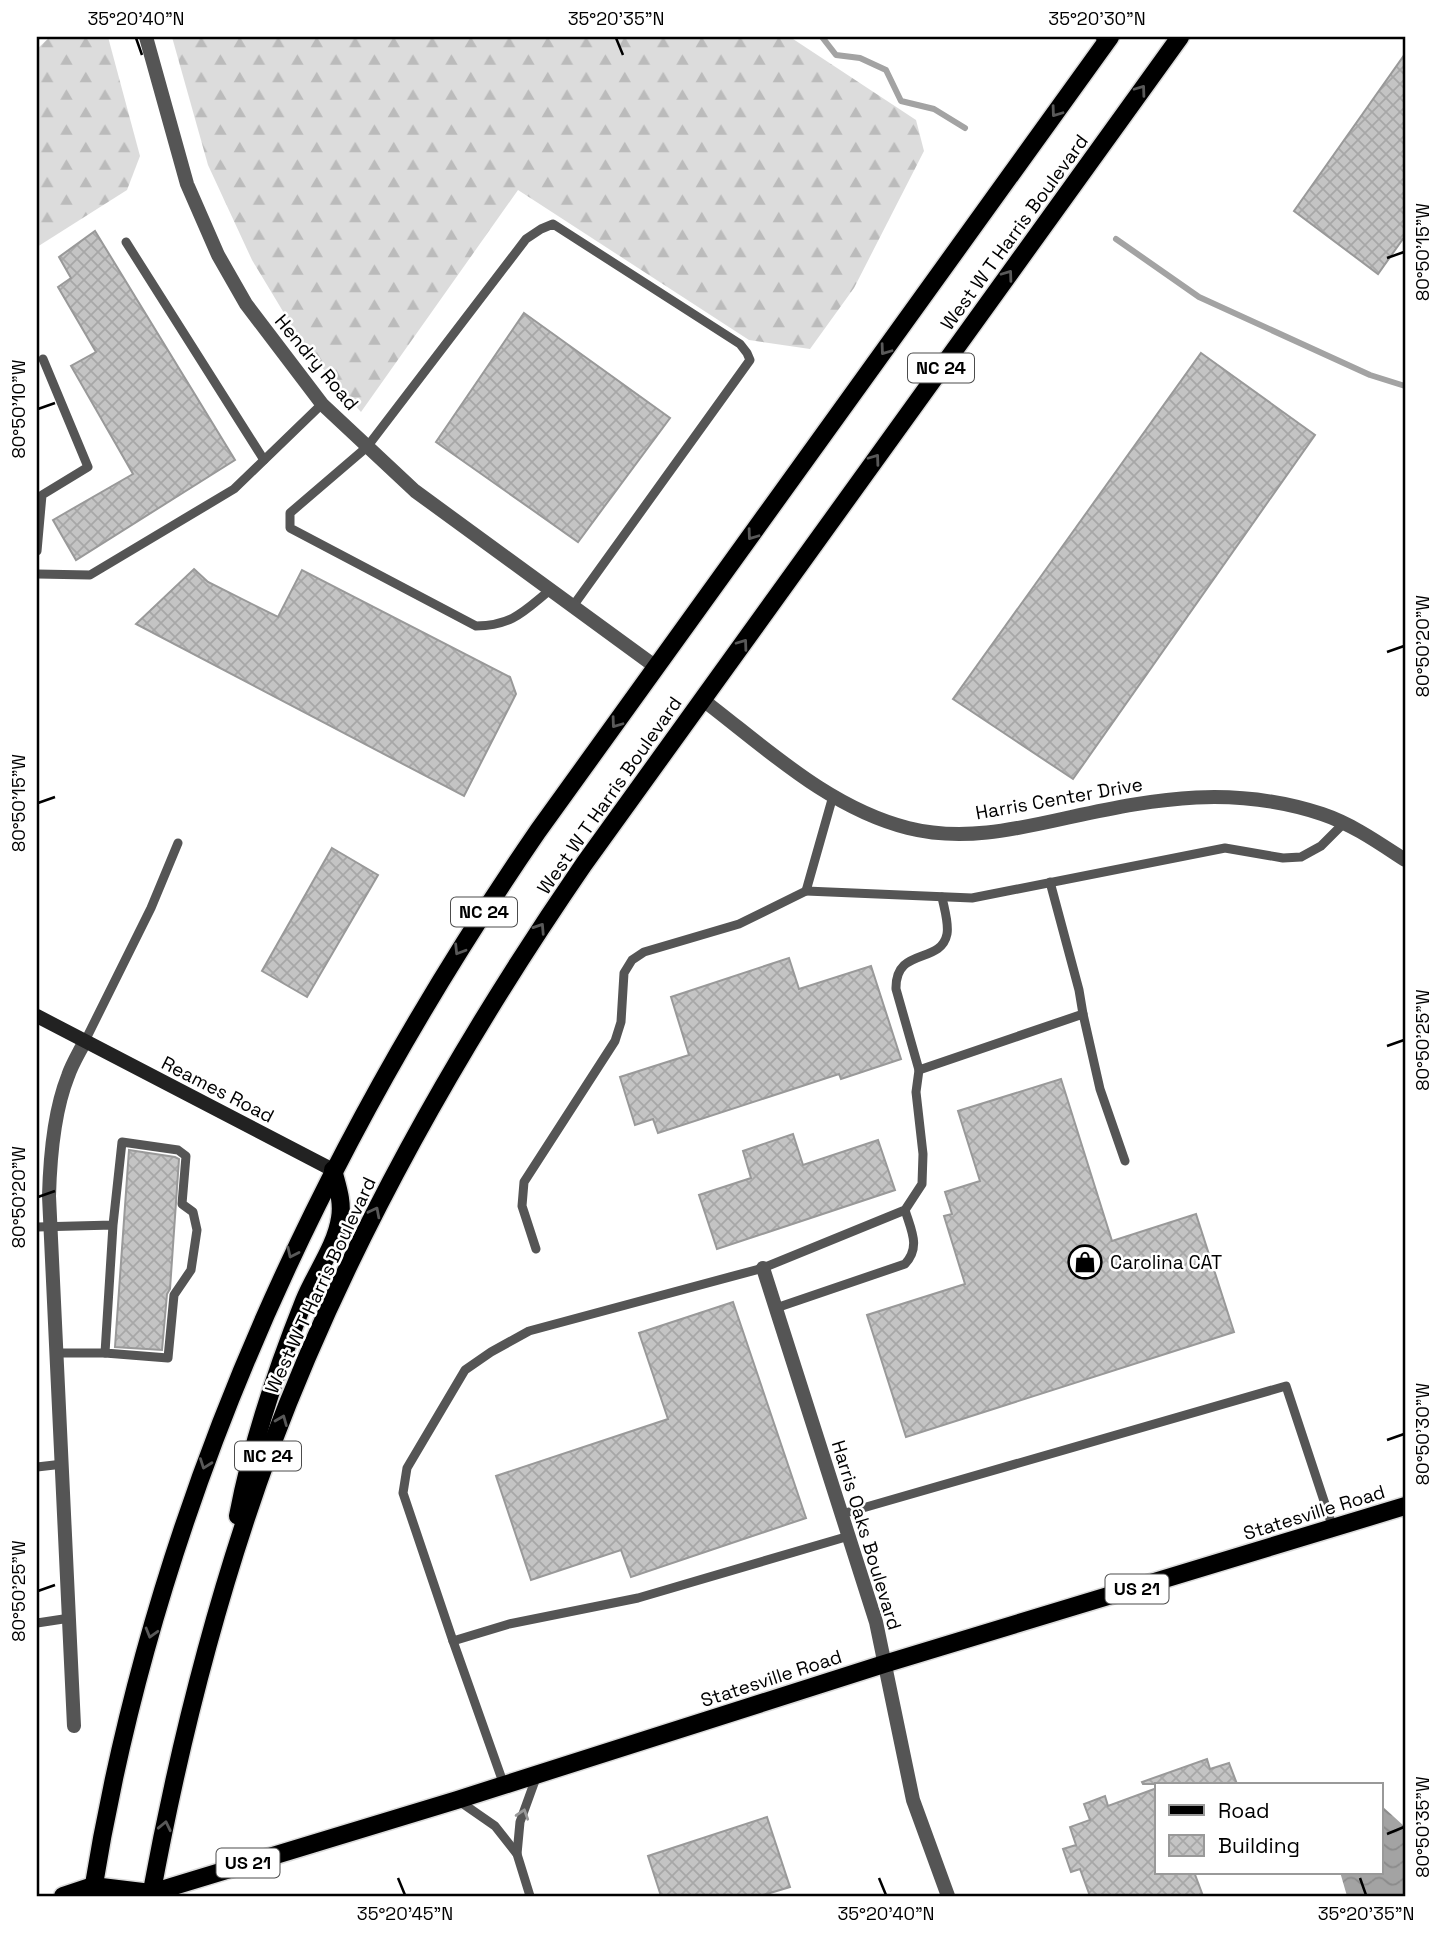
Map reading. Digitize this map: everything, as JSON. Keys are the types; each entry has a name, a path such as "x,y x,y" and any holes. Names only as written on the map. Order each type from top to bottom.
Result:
{"main road":[{"name":"West W T Harris Boulevard","path":"92,1891 149,1639 194,1496 219,1426 268,1308 333,1170 456,955 538,831 1110,37"},
{"name":"West W T Harris Boulevard","path":"149,1895 187,1726 225,1585 272,1446 334,1297 393,1178 465,1048 578,874 1180,37"},
{"name":"Reames Road","path":"37,1016 333,1170"},
{"path":"225,1585 246,1474 262,1415 306,1297 337,1230 341,1206 333,1170"},
{"name":"Statesville Road","path":"63,1896 92,1891 149,1895 884,1664 1405,1506"}],"street":[{"name":"Hendry Road","path":"146,37 187,184 218,256 246,304 322,404 415,491 656,667"},
{"name":"Harris Center Drive","path":"703,699 833,796 866,814 908,828 947,835 985,834 1129,804 1176,797 1229,796 1322,814 1361,832 1405,860"},
{"path":"74,1726 57,1353 44,1227 50,1163 60,1105 67,1077 85,1041"},
{"name":"Harris Oaks Boulevard","path":"763,1268 876,1622 913,1800 948,1896"}],"lane":[{"path":"550,590 514,619 476,626 290,528 290,513 367,447 526,239 553,224 740,344 750,360 573,606"},
{"path":"126,242 264,460"},
{"path":"37,551 42,495 88,467 43,359"},
{"path":"37,574 90,575 234,489 322,404"},
{"path":"806,891 833,796"},
{"path":"536,1249 522,1206 524,1182 615,1041 621,1022 624,973 632,960 644,952 739,924 806,891 972,898 1225,848 1283,858 1301,857 1321,846 1343,824"},
{"path":"85,1041 151,908 178,843"},
{"path":"1050,882 1079,990 1100,1089 1125,1161"},
{"path":"504,1785 403,1493 407,1468 465,1370 529,1331 763,1268 905,1210 922,1184 923,1154 916,1092 919,1070 896,989 895,976 908,960 935,950 945,942 948,931 942,897"},
{"path":"919,1070 1083,1014"},
{"path":"57,1353 105,1353 168,1358 171,1295 191,1270 197,1230 192,1212 179,1204 181,1173 186,1156 178,1150 122,1142 120,1200 113,1225 112,1318 105,1353"},
{"path":"776,1308 905,1264 913,1256 914,1242 905,1210"},
{"path":"44,1227 113,1225"},
{"path":"842,1514 1286,1386 1333,1528"},
{"path":"37,1467 63,1464"},
{"path":"453,1642 509,1624 638,1598 849,1536"},
{"path":"37,1622 70,1618"},
{"path":"517,1854 520,1822 537,1775"},
{"path":"457,1800 495,1826 517,1854 530,1896"}],"green space":[{"path":"50,37 108,37 140,156 127,190 37,247 37,49"},
{"path":"172,37 790,37 916,120 924,151 854,288 810,349 749,340 518,190 361,412 305,348 252,260 208,165"}],"water":[{"path":"1382,1806 1405,1827 1405,1896 1347,1896 1341,1874 1382,1874"}],"building":[{"path":"1405,54 1405,236 1378,274 1294,211"},
{"path":"95,231 235,460 76,560 53,520 133,474 71,366 96,352 58,287 71,278 59,257"},
{"path":"524,313 670,418 578,542 436,442"},
{"path":"1201,353 1315,435 1073,779 953,699"},
{"path":"194,569 208,582 278,617 302,570 510,677 516,694 464,796 136,624"},
{"path":"332,848 378,875 307,997 262,971"},
{"path":"789,958 799,989 871,966 901,1059 841,1079 839,1074 658,1133 653,1119 635,1125 620,1077 689,1055 671,997"},
{"name":"Carolina CAT","path":"1061,1079 1112,1241 1196,1214 1234,1332 906,1437 867,1315 965,1284 944,1216 952,1214 945,1192 980,1181 958,1111"},
{"path":"793,1134 803,1165 878,1140 895,1190 717,1249 699,1195 751,1178 743,1151"},
{"path":"129,1150 179,1159 170,1289 167,1294 162,1350 115,1347"},
{"path":"733,1302 806,1518 631,1577 621,1550 531,1580 496,1476 668,1419 639,1333"},
{"path":"1207,1759 1210,1769 1229,1763 1237,1783 1143,1784 1142,1782"},
{"path":"1155,1789 1155,1874 1195,1874 1203,1896 1090,1896 1080,1869 1071,1872 1063,1849 1076,1845 1070,1827 1090,1820 1084,1804 1105,1796 1108,1806"},
{"path":"767,1817 790,1887 760,1896 661,1896 648,1856"}],"waterway":[{"path":"822,37 836,55 860,58 886,70 901,101 934,109 965,128"},
{"path":"1116,239 1199,297 1370,375 1405,386"}],"place":[{"name":"Carolina CAT","path":"1085,1262"}]}
